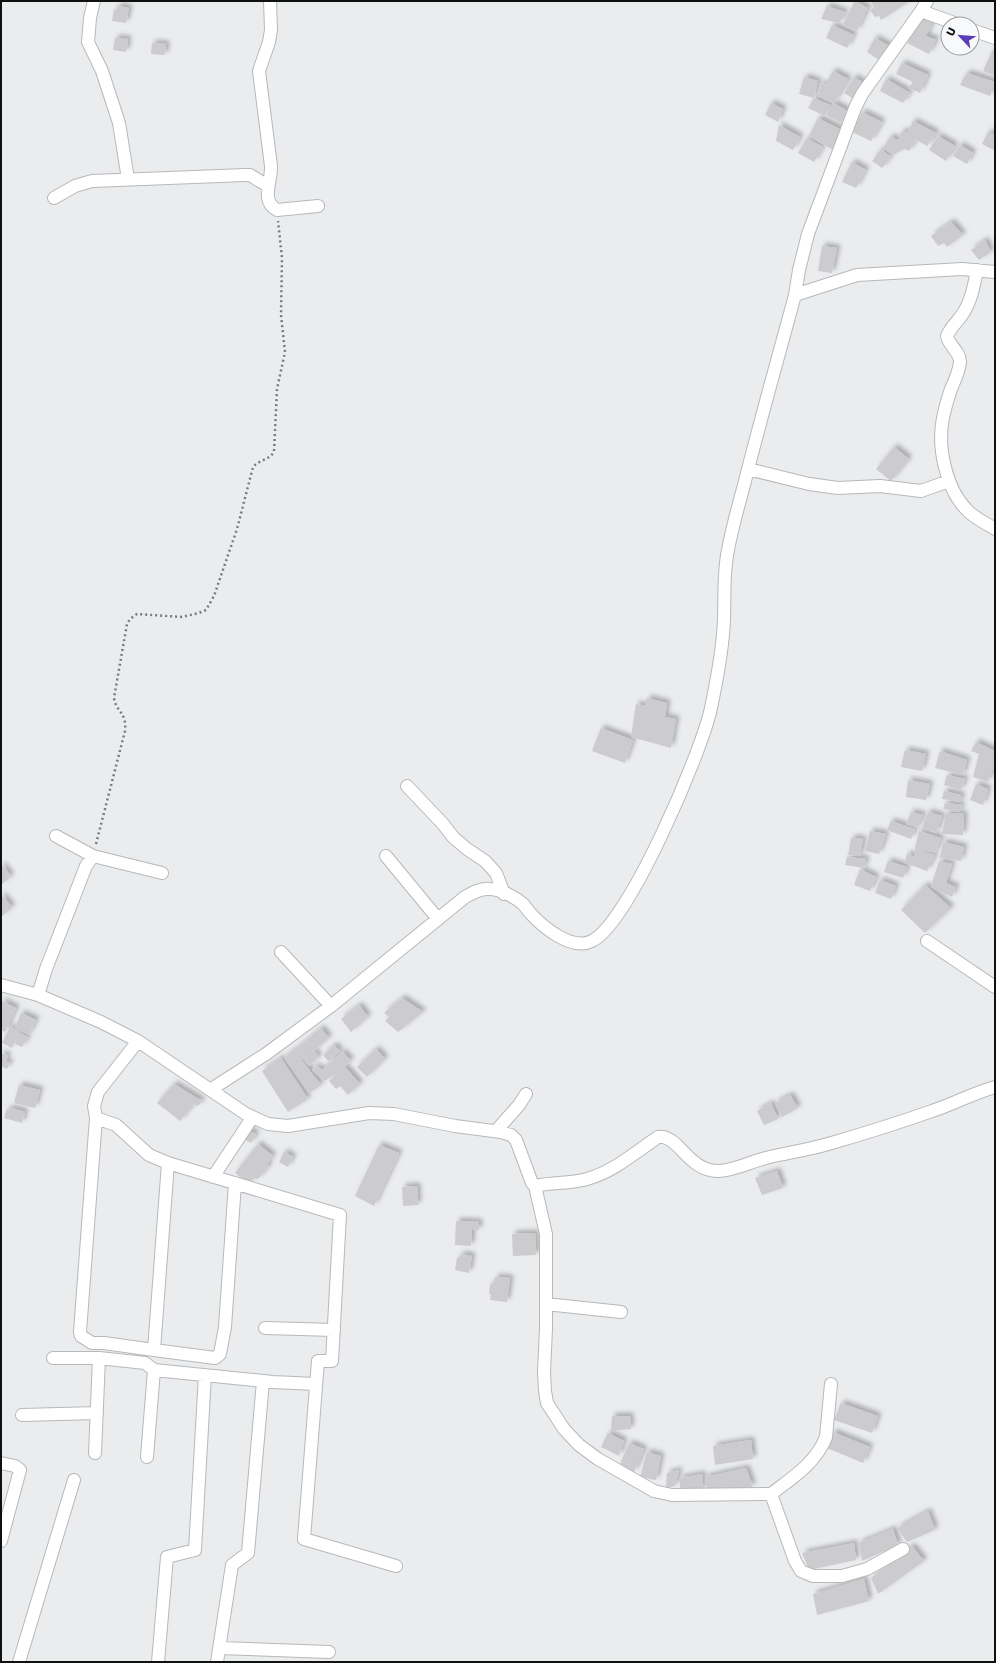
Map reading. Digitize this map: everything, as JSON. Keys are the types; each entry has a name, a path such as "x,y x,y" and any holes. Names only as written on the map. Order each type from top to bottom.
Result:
{"street":[{"path":"94,1 88,32 88,42 102,71 119,123 128,179"},
{"path":"270,1 271,30 269,42 258,71 272,173 268,186 268,201 272,207 277,210 318,206"},
{"path":"210,1090 266,1054 331,1006 465,897 473,893 489,889 514,897 524,905 534,918 558,936 579,944 593,941 600,935 619,911 641,875 673,811 710,711 724,632 724,588 728,549 748,469 796,295 799,270 808,234 855,108 862,94 924,6 942,16"},
{"path":"980,33 995,38"},
{"path":"54,198 83,183 128,179 250,175 268,186"},
{"path":"796,295 857,275 962,268 995,272"},
{"path":"977,270 974,288 969,301 947,336 960,360 958,375 951,388 943,418 941,437 949,481 958,499 967,511 995,528"},
{"path":"748,469 809,484 838,488 880,486 921,491 949,481"},
{"path":"407,786 443,824 453,837 485,861 496,873 504,894"},
{"path":"56,836 93,856 162,873"},
{"path":"38,995 46,969 86,866 93,856"},
{"path":"386,856 438,919"},
{"path":"927,941 995,987"},
{"path":"281,952 331,1006"},
{"path":"1,985 38,995 100,1022 138,1041 252,1118 268,1124 288,1126 369,1113 394,1114 455,1126 496,1131 514,1137 535,1186 546,1234 544,1372 547,1403 564,1429 579,1444 598,1459 654,1491 665,1494 721,1496 771,1494 803,1470 814,1458 824,1443 826,1437 831,1384"},
{"path":"138,1041 98,1092 94,1106 96,1118 80,1335 92,1344 104,1343 215,1358 222,1351 235,1183"},
{"path":"535,1186 550,1183 569,1183 588,1179 610,1170 658,1137 662,1136 671,1141 692,1162 700,1167 718,1171 731,1169 764,1158 828,1144 934,1110 995,1087"},
{"path":"496,1131 520,1105 526,1094"},
{"path":"96,1118 116,1125 149,1155 213,1177 340,1216 332,1361 318,1361 304,1539 396,1566"},
{"path":"213,1177 252,1118"},
{"path":"154,1350 168,1162"},
{"path":"546,1304 620,1312"},
{"path":"265,1328 334,1330"},
{"path":"53,1358 99,1358 145,1363 154,1370 263,1381 316,1384"},
{"path":"96,1453 99,1358"},
{"path":"147,1456 154,1370"},
{"path":"158,1662 167,1557 196,1550 205,1375"},
{"path":"217,1662 232,1565 248,1553 263,1381"},
{"path":"22,1415 97,1413"},
{"path":"1,1463 15,1466 20,1470 1,1541"},
{"path":"19,1662 74,1480"},
{"path":"771,1494 795,1561 801,1571 807,1574 813,1576 842,1576 866,1569 903,1549"},
{"path":"219,1648 329,1652"}],"path":[{"path":"93,856 125,731 124,717 114,698 127,624 130,619 138,614 182,617 206,610 214,596 237,529 252,466 269,458 274,452 277,384 285,352 281,321 282,258 277,210"}],"building":[{"path":"855,1 868,8 857,31 843,24"},
{"path":"910,1 881,20 879,16 875,17 870,10 874,7 871,2"},
{"path":"118,6 129,8 126,23 112,21 114,9 117,10"},
{"path":"827,6 845,12 839,23 821,19"},
{"path":"921,18 932,23 926,36 936,40 929,54 907,43"},
{"path":"832,25 854,35 847,48 826,38"},
{"path":"115,38 128,39 126,52 113,50"},
{"path":"875,38 891,47 882,62 867,52"},
{"path":"152,43 166,44 165,55 151,54"},
{"path":"992,51 995,52 995,76 983,71"},
{"path":"902,63 928,75 920,93 909,88 913,82 896,74"},
{"path":"833,71 848,79 836,100 830,102 818,96 821,83 825,85"},
{"path":"967,73 995,82 990,96 960,85"},
{"path":"804,77 818,81 814,98 799,94"},
{"path":"854,77 865,84 855,100 844,93"},
{"path":"886,79 910,93 903,103 880,91"},
{"path":"814,98 830,105 825,116 808,108"},
{"path":"771,103 783,109 778,122 765,115"},
{"path":"833,103 848,111 841,123 826,115"},
{"path":"862,112 882,122 871,141 852,132"},
{"path":"818,118 842,130 833,150 809,136"},
{"path":"913,121 936,133 927,146 916,140 909,151 904,149 893,155 883,148 890,137 898,140 902,131 907,133"},
{"path":"779,125 800,137 793,150 776,141"},
{"path":"988,132 995,135 995,146 993,150 982,144"},
{"path":"938,136 955,146 946,161 929,150"},
{"path":"807,138 823,147 814,162 798,153"},
{"path":"960,145 973,153 967,164 953,156"},
{"path":"881,149 891,157 882,168 872,161"},
{"path":"852,162 866,170 856,188 842,182"},
{"path":"951,222 963,235 947,247 944,243 938,246 931,236"},
{"path":"985,240 991,252 979,260 971,250"},
{"path":"822,246 837,248 832,273 818,271"},
{"path":"894,447 909,459 891,481 876,469"},
{"path":"647,698 667,703 665,717 676,719 671,748 631,737 636,704 645,706"},
{"path":"601,728 633,740 625,763 592,751"},
{"path":"976,742 995,751 995,761 988,782 973,777 979,754 971,751"},
{"path":"905,750 926,754 922,771 901,767"},
{"path":"940,751 967,760 963,775 935,768"},
{"path":"947,775 965,779 961,790 944,785"},
{"path":"908,780 930,784 926,800 906,797"},
{"path":"976,784 988,789 983,805 970,800"},
{"path":"944,791 961,795 961,802 942,799"},
{"path":"945,803 962,805 959,812 943,809"},
{"path":"911,812 923,815 917,828 906,824"},
{"path":"928,812 942,816 936,833 922,828"},
{"path":"946,813 964,814 963,835 942,834"},
{"path":"891,821 915,829 911,839 887,830"},
{"path":"870,831 886,834 879,854 865,851"},
{"path":"919,831 941,838 935,853 915,848"},
{"path":"851,838 863,839 860,856 848,855"},
{"path":"943,842 964,847 961,861 940,858"},
{"path":"915,848 935,855 927,871 905,863 907,853 914,857"},
{"path":"847,857 866,859 864,868 845,865"},
{"path":"888,861 907,867 903,878 884,872"},
{"path":"939,861 952,864 946,883 956,887 952,897 931,887"},
{"path":"1,864 11,876 1,885"},
{"path":"860,869 876,877 870,891 854,885"},
{"path":"880,880 896,886 891,899 875,893"},
{"path":"925,885 951,908 925,933 901,910"},
{"path":"1,894 12,907 1,917"},
{"path":"402,998 423,1012 398,1032 385,1021 389,1017 384,1013"},
{"path":"2,1001 16,1008 5,1032 1,1030"},
{"path":"359,1005 368,1017 351,1032 341,1019"},
{"path":"21,1013 36,1020 29,1035 15,1028"},
{"path":"10,1027 20,1031 12,1048 2,1043"},
{"path":"321,1028 329,1038 303,1060 295,1050"},
{"path":"20,1033 28,1037 22,1047 15,1044"},
{"path":"334,1045 340,1051 329,1062 323,1055"},
{"path":"376,1049 385,1059 367,1077 357,1067"},
{"path":"294,1050 321,1085 310,1093 284,1058"},
{"path":"315,1052 319,1057 309,1066 304,1061"},
{"path":"343,1052 351,1061 325,1081 312,1070 315,1066 322,1070"},
{"path":"1,1053 8,1056 5,1061 10,1063 7,1069 1,1066"},
{"path":"281,1058 308,1099 288,1112 262,1071"},
{"path":"345,1067 360,1084 348,1095 340,1086 336,1089 329,1081"},
{"path":"174,1084 202,1101 198,1106 194,1104 180,1121 157,1103"},
{"path":"19,1085 40,1090 35,1108 14,1103"},
{"path":"790,1095 798,1108 782,1117 775,1103"},
{"path":"771,1103 778,1119 764,1125 757,1111"},
{"path":"11,1108 25,1112 22,1123 4,1118 7,1109 10,1110"},
{"path":"248,1130 256,1134 251,1143 243,1139"},
{"path":"258,1144 273,1156 267,1164 269,1166 258,1179 254,1178 249,1184 235,1173"},
{"path":"379,1145 399,1153 374,1206 355,1196"},
{"path":"284,1152 293,1157 288,1167 279,1162"},
{"path":"777,1171 783,1188 762,1195 755,1178"},
{"path":"417,1186 418,1205 403,1206 402,1187"},
{"path":"456,1221 479,1222 479,1230 472,1230 471,1246 455,1245"},
{"path":"535,1233 536,1255 513,1256 512,1234"},
{"path":"461,1254 472,1256 469,1273 455,1270 457,1258 460,1258"},
{"path":"495,1277 510,1278 507,1302 490,1300 490,1284 494,1284"},
{"path":"841,1403 878,1416 872,1433 834,1420"},
{"path":"612,1416 630,1416 631,1429 611,1431"},
{"path":"833,1432 870,1447 863,1463 827,1448"},
{"path":"608,1433 624,1441 619,1456 601,1447"},
{"path":"751,1440 753,1459 715,1465 713,1446"},
{"path":"629,1443 644,1449 634,1472 620,1464"},
{"path":"647,1452 661,1456 656,1480 640,1477"},
{"path":"746,1468 753,1487 707,1491 705,1477"},
{"path":"679,1470 675,1486 666,1488 667,1473"},
{"path":"702,1474 703,1490 680,1490 680,1478"},
{"path":"928,1511 935,1530 907,1542 897,1528"},
{"path":"893,1529 898,1545 862,1561 859,1543"},
{"path":"854,1543 856,1560 809,1570 802,1553"},
{"path":"912,1546 924,1561 878,1594 871,1578"},
{"path":"864,1579 869,1601 817,1615 813,1594"}]}
